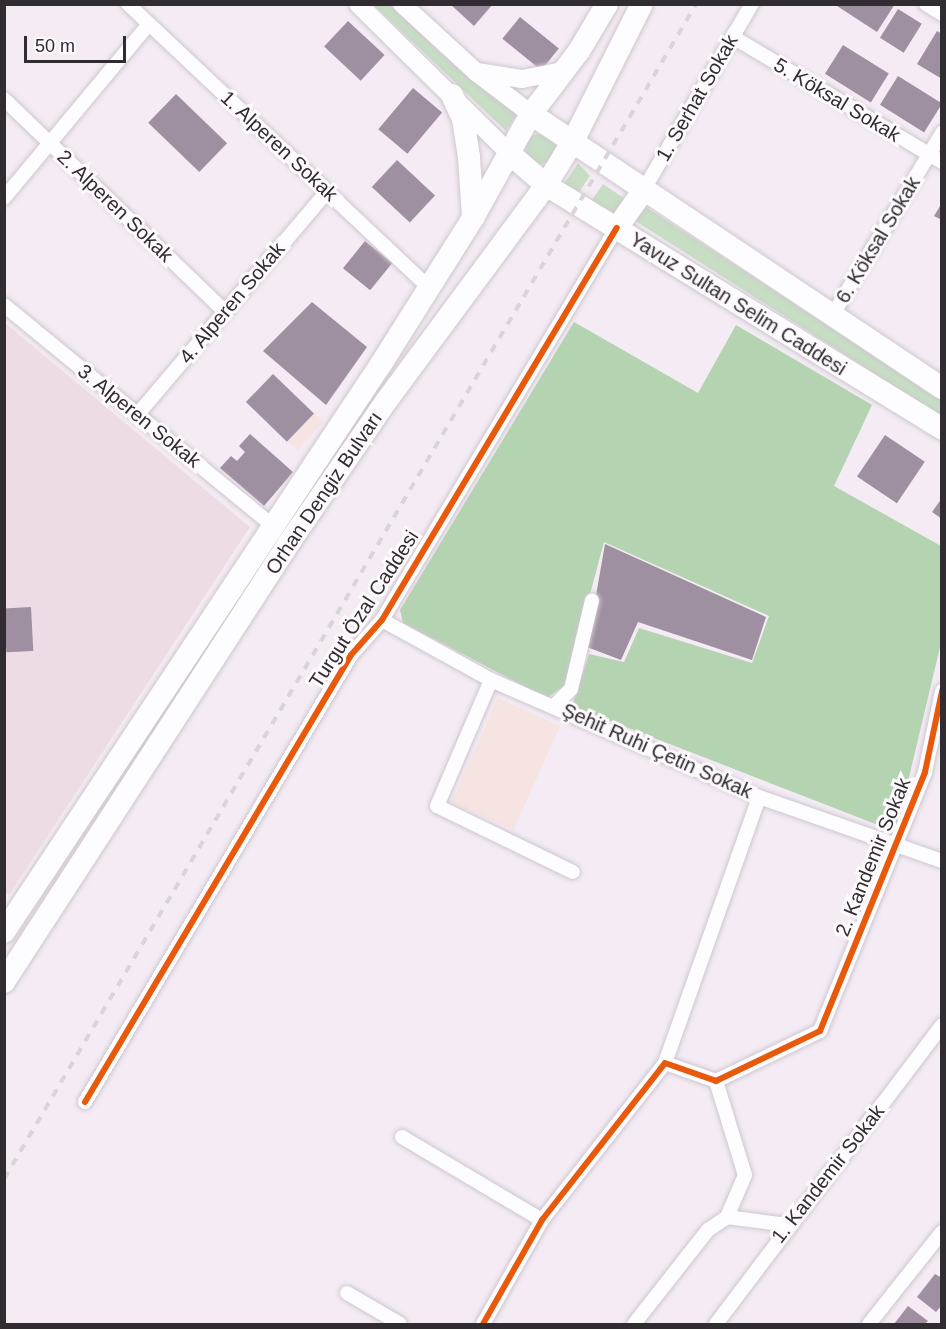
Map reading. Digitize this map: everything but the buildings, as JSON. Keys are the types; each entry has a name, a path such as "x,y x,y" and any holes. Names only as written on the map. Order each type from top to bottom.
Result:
{"main road":[{"name":"Orhan Dengiz Bulvarı","path":"8,917 273,526 473,218 531,114 564,71 608,4"},
{"name":"Orhan Dengiz Bulvarı","path":"4,982 289,543 387,400 546,185 573,141 642,4"},
{"path":"452,95 463,119 469,157 473,218"},
{"name":"Yavuz Sultan Selim Caddesi","path":"531,114 643,191 942,388"},
{"name":"Yavuz Sultan Selim Caddesi","path":"509,153 546,185 942,429"},
{"path":"617,228 643,191"}],"street":[{"name":"1. Alperen Sokak","path":"128,4 429,288"},
{"path":"358,4 509,153"},
{"path":"402,4 476,72 531,114"},
{"name":"1. Serhat Sokak","path":"643,191 752,4"},
{"path":"926,4 942,14"},
{"path":"4,198 149,24"},
{"name":"5. Köksal Sokak","path":"733,37 942,162"},
{"path":"476,72 522,79 564,71"},
{"name":"2. Alperen Sokak","path":"4,99 225,312"},
{"name":"6. Köksal Sokak","path":"832,316 942,133"},
{"name":"4. Alperen Sokak","path":"138,415 327,192"},
{"name":"Turgut Özal Caddesi","path":"85,1102 351,655 381,620 617,228"},
{"name":"3. Alperen Sokak","path":"4,305 273,526"},
{"path":"554,706 571,689 592,600"},
{"name":"Şehit Ruhi Çetin Sokak","path":"381,620 491,680 759,797 942,861"},
{"path":"491,680 438,806 573,872"},
{"name":"2. Kandemir Sokak","path":"716,1081 820,1031 898,846 925,772 942,691"},
{"path":"483,1324 542,1220 665,1063 759,797"},
{"name":"1. Kandemir Sokak","path":"716,1324 788,1225 942,1025"},
{"path":"634,1324 708,1230 727,1217 745,1175 716,1081 665,1063"},
{"path":"402,1137 542,1220"},
{"path":"727,1217 788,1225"},
{"path":"869,1324 942,1232"},
{"path":"346,1293 400,1324"}],"shaded area":[{"path":"4,322 250,527 9,895 4,891"},
{"path":"314,413 324,422 298,450 289,441"},
{"path":"498,698 560,726 514,830 452,802"}],"green space":[{"path":"374,5 390,5 453,64 517,114 506,131"},
{"path":"540,134 546,135 554,143 554,155 546,163 540,164 534,163 526,155 525,149 526,143 534,135"},
{"path":"578,163 590,176 579,192 564,184"},
{"path":"603,184 628,201 617,215 591,201"},
{"path":"643,205 941,399 941,416 634,220"},
{"path":"574,322 698,393 736,325 872,405 834,486 941,546 941,643 896,832 572,706 589,654 624,662 639,628 752,663 769,616 604,542 566,684 547,698 403,623 400,610"}],"railway":[{"path":"4,1179 696,4"}],"cycle path":[{"path":"85,1102 351,655 382,620 617,228"},
{"path":"483,1324 542,1220 665,1063 716,1081 820,1031 925,772 942,691"}]}
